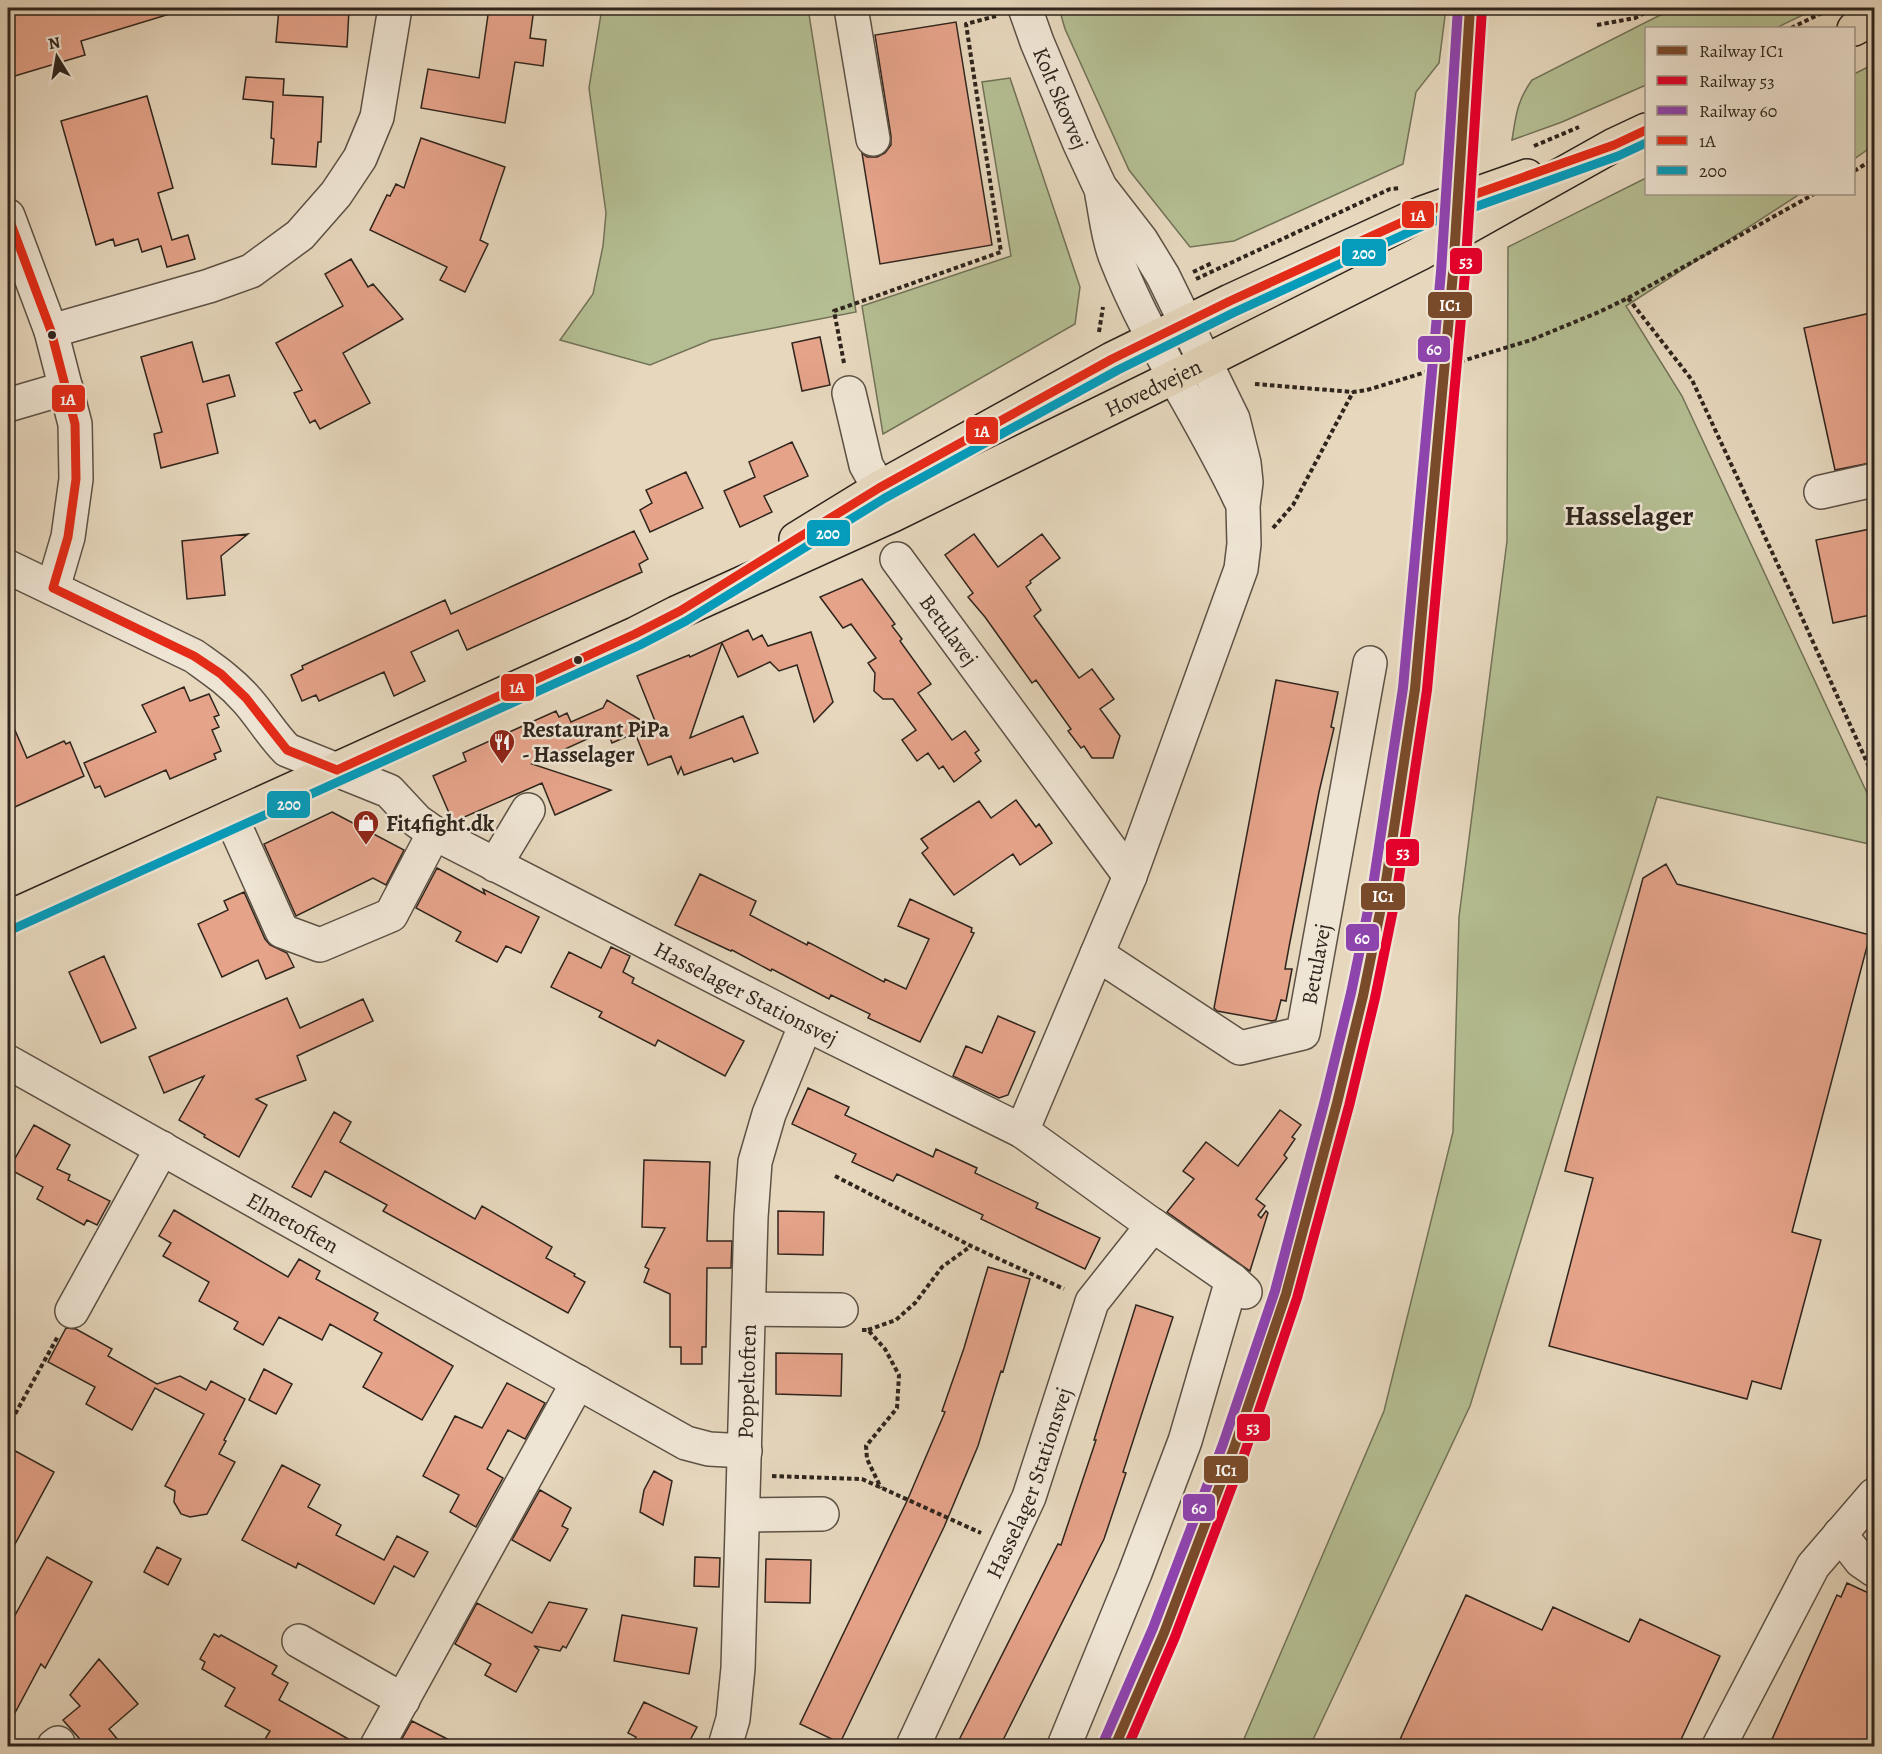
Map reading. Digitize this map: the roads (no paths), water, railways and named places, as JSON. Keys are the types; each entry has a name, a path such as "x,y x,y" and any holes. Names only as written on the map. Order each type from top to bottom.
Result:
{"main road":[{"path":"1855,28 1875,18"},
{"name":"Hovedvejen","path":"8,918 635,634 886,501 1174,377 1419,254 1531,183 1645,131"},
{"name":"Hovedvejen","path":"886,501 1003,418 1112,359 1422,213 1531,183"}],"street":[{"path":"51,330 209,286 251,271 300,235 336,194 360,158 377,117 395,8"},
{"path":"852,8 873,139"},
{"name":"Kolt Skovvej","path":"1013,11 1045,62 1100,187 1141,240 1163,276 1205,361"},
{"name":"Kolt Skovvej","path":"1100,187 1114,256 1174,377"},
{"path":"8,216 51,330 75,424 76,479 68,537 53,588"},
{"path":"1022,1131 1130,876 1241,569 1246,482 1239,437 1228,406 1205,361"},
{"path":"1174,377 1220,459 1243,506"},
{"path":"8,405 66,388"},
{"path":"849,393 866,465 886,501"},
{"path":"1821,492 1875,480"},
{"name":"Betulavej","path":"897,559 1130,876"},
{"name":"Hasselager Stationsvej","path":"8,567 194,656 221,675 246,698 287,750 389,791 417,821 434,833 806,1024 1022,1131 1238,1286 1185,1441 1135,1573 1064,1746"},
{"name":"Betulavej","path":"1097,954 1240,1048 1303,1033 1370,663"},
{"path":"495,865 528,810"},
{"path":"231,817 282,931 320,945 391,915 434,833"},
{"name":"Poppeltoften","path":"725,1746 733,1719 738,1668 748,1309 755,1162 769,1114 806,1024"},
{"name":"Elmetoften","path":"9,1066 162,1148 686,1443 709,1449 744,1463"},
{"path":"72,1311 162,1148"},
{"name":"Hasselager Stationsvej","path":"913,1746 1029,1497 1092,1302 1153,1225"},
{"path":"748,1309 849,1320"},
{"path":"377,1746 578,1382"},
{"path":"1719,1746 1813,1566 1875,1494"},
{"path":"743,1515 822,1514"},
{"path":"1840,1534 1861,1561 1875,1570"},
{"path":"299,1641 403,1700"}],"rail line":[{"name":"60","path":"1104,1741 1153,1628 1223,1444 1275,1291 1351,993 1373,886 1403,688 1441,272 1458,8"},
{"name":"IC1","path":"1115,1746 1164,1633 1234,1448 1286,1294 1363,996 1385,888 1415,689 1453,273 1470,8"},
{"name":"53","path":"1128,1746 1175,1637 1245,1452 1297,1298 1349,1106 1375,998 1397,890 1427,690 1465,274 1482,9"}],"place":[{"name":"Restaurant PiPa - Hasselager","path":"502,765"},
{"name":"Fit4fight.dk","path":"366,846"}],"district":[{"name":"Hasselager","path":"1629,515"}]}
